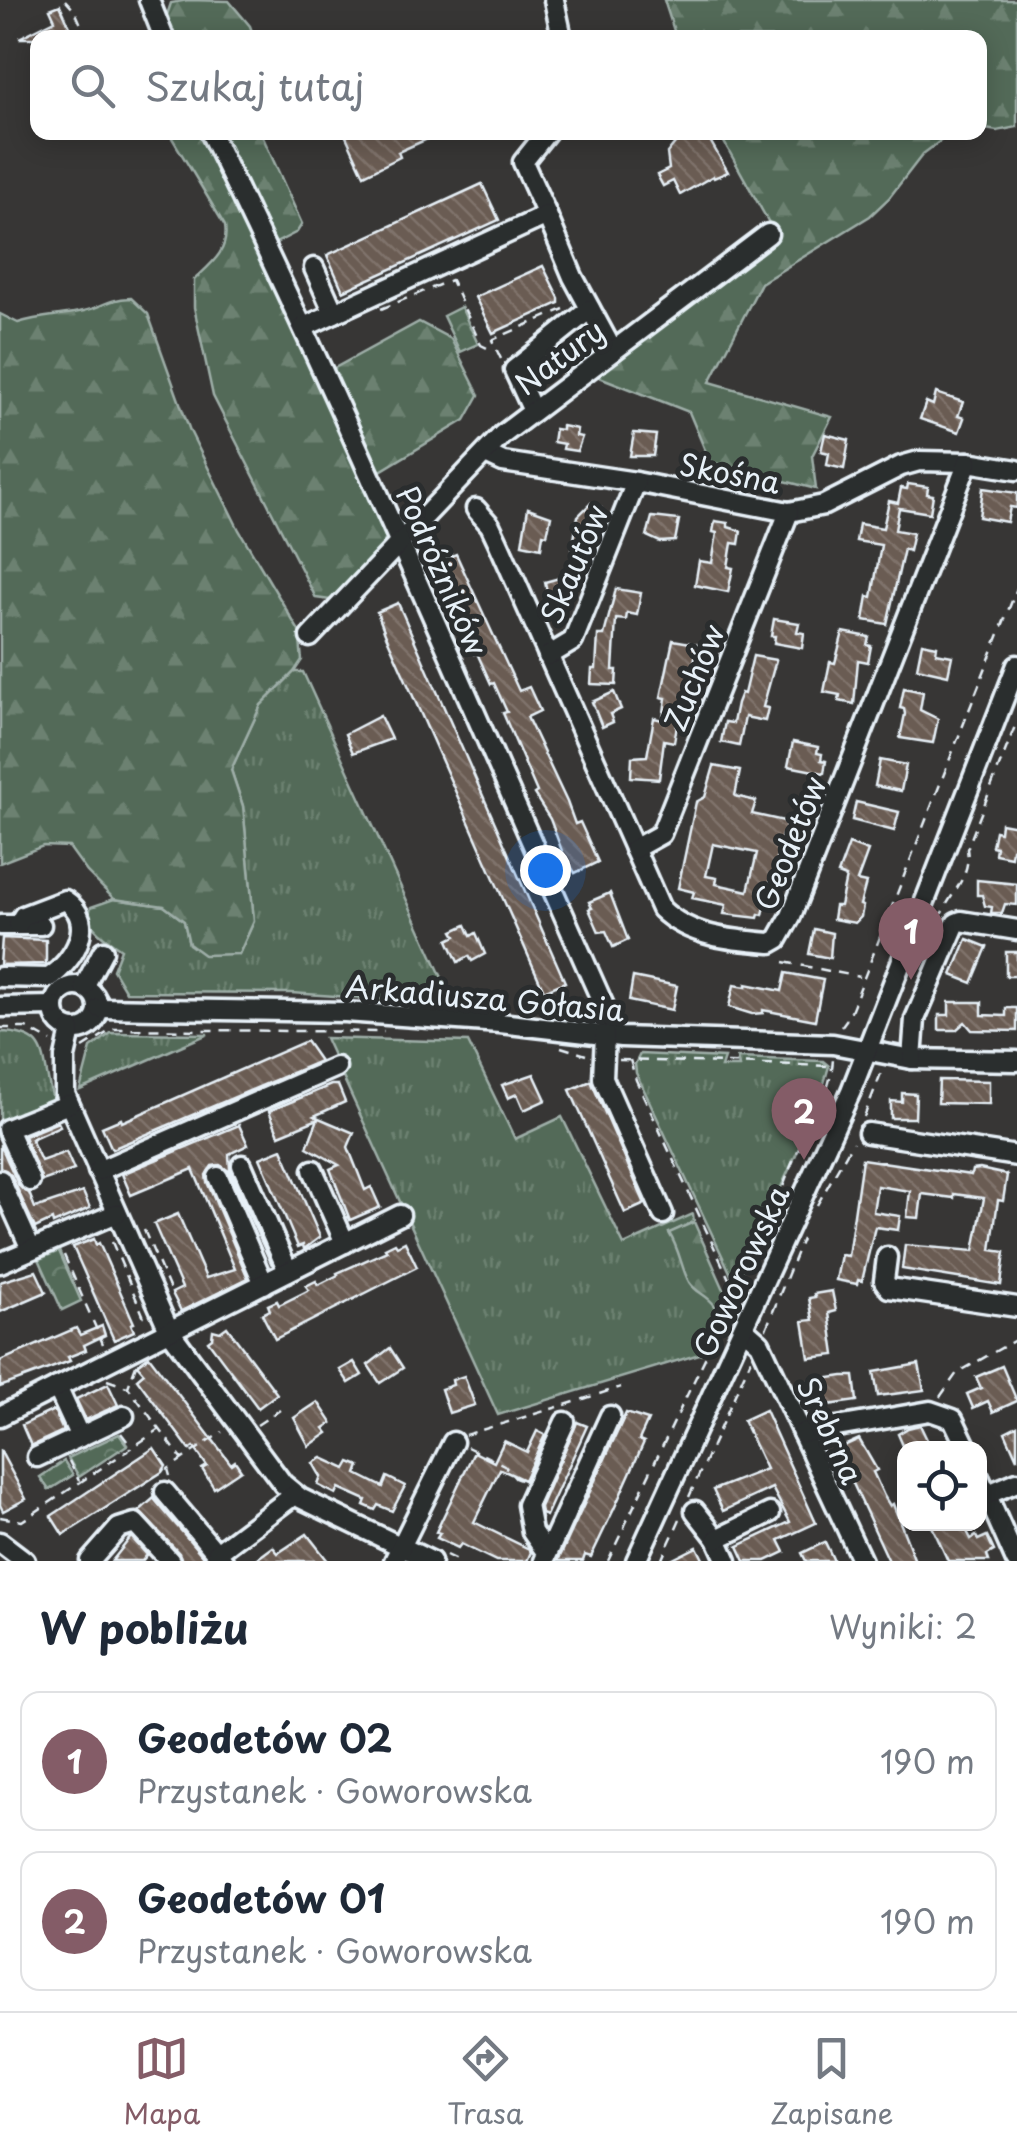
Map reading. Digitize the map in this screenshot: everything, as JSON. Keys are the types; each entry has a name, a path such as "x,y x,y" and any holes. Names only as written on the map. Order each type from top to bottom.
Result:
{"street":[{"path":"149,0 161,30"},
{"path":"554,0 560,30"},
{"name":"Podróżników","path":"214,140 402,542 608,1017 608,1036"},
{"path":"541,140 523,162 613,351"},
{"path":"304,326 547,215"},
{"name":"Natury","path":"310,636 502,436 768,234"},
{"path":"314,268 334,313"},
{"path":"533,410 514,370 590,309"},
{"name":"Skośna","path":"486,454 503,462 636,482 789,512 824,505 920,461 968,462 1017,470"},
{"name":"Geodetów","path":"476,509 490,525 661,909 696,932 771,943 778,940 798,898 968,462"},
{"name":"Skautów","path":"548,656 573,641 636,482"},
{"name":"Zuchów","path":"634,849 661,834 789,512"},
{"name":"Goworowska","path":"636,1561 866,1052 1017,665"},
{"path":"0,977 49,978 72,953 83,927 80,914 66,900 9,925"},
{"path":"912,1059 915,1019 956,922 1017,930"},
{"path":"9,925 41,925"},
{"path":"84,987 103,951"},
{"path":"69,1038 89,1026 99,1008 92,992 74,985 63,989 54,1006 69,1038 62,1081 170,1330 294,1495 397,1554 432,1555"},
{"path":"0,1007 54,1006"},
{"name":"Arkadiusza Gołasia","path":"99,1008 345,1012 500,1023 608,1036 834,1044 912,1059 1017,1061"},
{"path":"608,1036 603,1059 606,1089 664,1214"},
{"path":"98,1171 336,1067"},
{"path":"30,1182 7,1129 69,1104"},
{"path":"868,1133 1017,1156"},
{"path":"242,1165 288,1271"},
{"path":"314,1170 345,1243"},
{"path":"218,1177 264,1284"},
{"path":"0,1180 31,1250"},
{"path":"0,1263 116,1212"},
{"path":"0,1416 400,1215"},
{"path":"887,1258 884,1280 889,1288 1017,1307"},
{"name":"Srebrna","path":"743,1328 760,1342 862,1561"},
{"path":"57,1387 80,1437"},
{"path":"802,1433 930,1411 953,1419 964,1441"},
{"path":"37,1457 124,1416"},
{"path":"545,1556 610,1416"},
{"path":"545,1556 532,1532 528,1505 565,1422"},
{"path":"397,1554 458,1443"},
{"path":"987,1486 1017,1482"},
{"path":"165,1492 220,1557 294,1495"},
{"path":"987,1496 1016,1561"},
{"path":"690,1508 717,1539 727,1561"},
{"path":"717,1539 770,1513"},
{"path":"90,1561 119,1528 135,1523 170,1561"}],"path":[{"path":"65,0 75,11 83,30"},
{"path":"374,294 382,311 451,280 481,345 494,346"},
{"path":"837,1033 849,1016 1017,588"},
{"path":"784,962 860,977"},
{"path":"0,1028 26,1028 42,1039 69,1038 84,1048 113,1029 323,1030 363,1034 390,1031"},
{"path":"551,1044 603,1059 833,1068 818,1116 807,1130 785,1189 608,1561"},
{"path":"630,1060 736,1295"},
{"path":"118,1239 112,1242 144,1318 152,1314"},
{"path":"60,1246 108,1354"},
{"path":"930,1411 957,1373 1017,1339"},
{"path":"128,1387 140,1355"},
{"path":"661,1561 690,1508 693,1485 752,1357 758,1358"},
{"path":"104,1373 108,1382 128,1387 182,1459"},
{"path":"458,1443 494,1425 621,1387"},
{"path":"165,1492 171,1486 168,1469 182,1459 243,1417 252,1429 280,1410"},
{"path":"0,1516 22,1522 160,1429"},
{"path":"458,1443 504,1465 515,1478 536,1487"},
{"path":"60,1446 80,1482"},
{"path":"690,1508 693,1485"},
{"path":"432,1555 458,1561"}],"green space":[{"path":"664,0 1017,0 1017,127 987,129 987,30 674,30"},
{"path":"229,1 251,30 153,30 167,15 171,3"},
{"path":"173,140 264,140 302,224 297,232 270,246 329,371 419,322 451,339 479,395 465,420 379,472 368,489 387,534 381,553 337,601 316,598 213,396 194,307 194,280 222,250 225,226"},
{"path":"723,140 942,140 923,154 870,216 761,283 710,382 832,417 812,456 816,489 710,462 689,412 597,376 683,304 778,239"},
{"path":"131,298 148,314 190,431 239,530 299,631 302,660 261,705 231,770 243,806 254,921 239,954 204,955 189,944 184,921 164,906 114,899 69,847 43,846 0,863 0,314 18,323"},
{"path":"461,307 478,344 460,352 443,316"},
{"path":"294,672 303,672 454,1004 291,993 126,992 113,970 121,949 98,932 89,914 91,907 114,899 164,906 184,921 189,944 239,954 254,921 243,806 231,770 261,705"},
{"path":"0,1032 30,1038 37,1044 54,1101 0,1124"},
{"path":"111,1033 208,1034 80,1090 91,1048"},
{"path":"325,1038 468,1042 515,1139 562,1117 624,1245 693,1214 694,1222 670,1233 699,1289 723,1305 726,1294 729,1297 703,1353 498,1415"},
{"path":"640,1054 724,1058 721,1067 739,1067 737,1058 823,1061 829,1066 816,1111 736,1285 636,1073"},
{"path":"694,1222 726,1294 723,1305 715,1306 689,1282 669,1233"},
{"path":"59,1251 81,1301 62,1310 39,1259"},
{"path":"119,1434 127,1445 79,1477 68,1458"},
{"path":"64,1461 73,1475 49,1490 40,1477"}],"building":[{"path":"60,5 71,30 35,30 55,20 50,9"},
{"path":"348,140 425,140 398,152 400,157 364,175"},
{"path":"674,140 710,140 728,172 680,195 673,181 663,186 657,175 669,169 667,153"},
{"path":"482,184 499,220 343,291 327,255"},
{"path":"543,266 559,303 493,333 475,297"},
{"path":"936,393 963,402 958,416 964,418 959,432 920,419 926,402 933,405"},
{"path":"562,426 577,429 576,436 582,437 577,451 563,449 564,444 553,442 555,429 562,430"},
{"path":"634,433 656,435 653,456 630,456"},
{"path":"825,434 849,440 844,469 827,465 829,453 821,451"},
{"path":"908,484 928,487 927,494 933,495 930,513 899,508 895,530 913,533 909,551 904,549 887,624 864,620 881,545 856,541 859,524 883,528 889,501 898,503 901,488 907,489"},
{"path":"983,488 1017,493 1017,508 1010,507 1007,522 979,517"},
{"path":"591,503 601,508 598,526 594,535 590,534 586,554 572,551 578,516"},
{"path":"528,508 551,516 541,548 522,544"},
{"path":"652,517 679,520 675,541 660,542 647,536"},
{"path":"715,521 741,531 739,544 732,543 728,567 733,568 728,592 695,585 699,561 712,563"},
{"path":"456,554 519,691 529,687 540,711 527,717 575,824 580,822 598,862 575,873 568,867 550,819 534,794 537,792 494,683 491,684 477,653 474,654 456,605 453,599 448,601 437,576 443,574 439,561"},
{"path":"559,578 570,585 571,596 563,598 565,609 551,612 545,582"},
{"path":"616,589 641,593 637,615 627,613 626,620 616,619 616,685 591,684 598,635 604,635"},
{"path":"398,603 565,982 544,991 377,612"},
{"path":"774,619 799,623 797,632 804,633 802,648 774,643"},
{"path":"843,632 869,637 867,645 871,646 868,662 858,660 854,704 839,701 840,695 824,692 830,662 835,663"},
{"path":"673,640 702,645 699,658 695,657 688,702 685,701 684,709 680,708 674,742 664,740 659,779 631,777 632,757 647,756 654,718 663,720 666,698 661,697"},
{"path":"922,643 937,646 936,653 952,656 948,675 917,668"},
{"path":"753,656 776,660 763,707 768,708 765,721 745,717 739,746 721,742 725,722 733,723 737,703 744,694"},
{"path":"904,688 923,692 920,710 938,719 933,743 900,738 905,714 900,708"},
{"path":"614,692 621,709 610,714 613,722 602,727 592,702"},
{"path":"380,716 391,739 353,753 345,734"},
{"path":"793,742 818,747 821,760 826,761 824,773 788,766"},
{"path":"880,760 906,765 901,791 875,786"},
{"path":"714,766 740,771 735,796 756,801 752,814 784,821 787,831 782,835 777,858 788,860 783,881 771,878 763,915 758,918 724,914 726,905 692,898 694,892 678,888 696,802 705,797","holes":["713,844 757,853 748,891 716,884 717,878 706,876"]},
{"path":"856,802 899,812 894,831 852,820"},
{"path":"1001,823 1017,826 1017,850 1012,849 1011,857 995,854 996,847 992,846"},
{"path":"849,844 868,851 857,881 866,883 861,917 855,923 833,919 846,877 838,874"},
{"path":"977,880 1017,884 1017,905 1005,904 1002,913 991,913 992,907 985,906 982,895 977,895"},
{"path":"610,893 628,940 613,947 606,931 599,932 589,909 589,902"},
{"path":"466,925 471,936 476,933 485,954 472,961 469,956 458,962 448,940 456,936 453,931"},
{"path":"814,929 832,933 830,958 809,954"},
{"path":"2,938 46,940 46,964 0,965"},
{"path":"967,939 987,947 972,983 952,975"},
{"path":"1006,952 1017,952 1017,976 1006,976"},
{"path":"786,973 823,980 815,1020 763,1010 752,1014 729,1007 734,985 782,991"},
{"path":"633,977 677,986 672,1010 629,1001"},
{"path":"949,1002 982,1002 982,1015 1006,1016 1006,1008 1017,1008 1017,1031 972,1030 965,1022 956,1030 939,1030 939,1015 949,1015"},
{"path":"306,1041 320,1061 112,1149 102,1127 121,1119 122,1122"},
{"path":"534,1074 546,1100 524,1110 517,1094 508,1098 502,1085"},
{"path":"939,1080 989,1081 989,1104 938,1103"},
{"path":"591,1081 645,1204 625,1213 570,1090"},
{"path":"338,1085 345,1102 314,1116 354,1133 348,1147 365,1190 371,1187 380,1207 350,1220 330,1169 339,1165 307,1147 318,1119 279,1135 269,1111"},
{"path":"902,1093 916,1094 915,1118 891,1118 891,1101 902,1102"},
{"path":"58,1122 60,1126 31,1139 41,1161 66,1152 74,1170 42,1181 24,1136"},
{"path":"239,1125 248,1145 229,1154 230,1169 272,1265 229,1171 220,1165 212,1166 206,1175 207,1182 248,1278 181,1311 172,1293 182,1288 154,1224 178,1214 206,1278 235,1269 193,1169 131,1195 122,1174"},
{"path":"0,1144 19,1186 29,1193 35,1208 83,1192 90,1208 35,1228 11,1175 0,1168"},
{"path":"282,1149 320,1237 304,1249 303,1245 298,1247 260,1158"},
{"path":"862,1159 971,1175 972,1170 980,1169 1007,1175 1003,1201 998,1200 991,1250 1005,1252 1001,1285 902,1269 905,1245 974,1251 984,1198 922,1194 919,1218 907,1217 910,1191 877,1186 873,1212 900,1216 898,1230 875,1227 862,1281 857,1284 836,1280 841,1255 848,1256"},
{"path":"94,1239 134,1323 134,1331 114,1340 73,1247"},
{"path":"405,1242 417,1267 275,1339 262,1314 270,1310 268,1305 277,1301 279,1305 309,1290 306,1286 316,1281 318,1285 387,1251 385,1248 395,1243 397,1246"},
{"path":"36,1271 46,1292 0,1312 0,1282"},
{"path":"832,1291 836,1311 829,1313 835,1355 809,1358 803,1321 813,1320 809,1298"},
{"path":"102,1326 105,1335 84,1345 86,1350 68,1357 70,1361 0,1387 0,1361 76,1328 80,1335"},
{"path":"227,1327 277,1394 258,1408 208,1341 213,1330 220,1332"},
{"path":"390,1348 403,1368 380,1383 368,1365"},
{"path":"149,1356 231,1464 235,1461 241,1470 214,1488 202,1469 207,1466 194,1447 190,1450 137,1379 144,1373 137,1365"},
{"path":"354,1362 362,1375 349,1383 340,1370"},
{"path":"919,1364 924,1390 878,1396 874,1372"},
{"path":"1002,1366 1017,1401 993,1412 988,1401 973,1408 967,1394 981,1388 976,1377"},
{"path":"464,1376 475,1405 449,1413 441,1389"},
{"path":"854,1376 857,1401 813,1407 809,1381"},
{"path":"108,1384 118,1405 86,1420 76,1399"},
{"path":"318,1402 332,1423 324,1428 328,1433 309,1446 294,1418"},
{"path":"54,1410 63,1431 31,1446 22,1425"},
{"path":"765,1410 816,1523 779,1540 785,1552 766,1561 745,1561 738,1546 790,1522 772,1488 723,1511 713,1490 766,1469 743,1420"},
{"path":"626,1413 648,1420 639,1440 644,1442 614,1509 591,1557 585,1555 583,1561 558,1561"},
{"path":"577,1422 587,1426 546,1516 541,1514 540,1507"},
{"path":"920,1425 928,1441 901,1441 898,1434"},
{"path":"1017,1426 1017,1459 1005,1432"},
{"path":"537,1431 545,1435 524,1480 500,1469 474,1522 529,1549 527,1561 496,1561 461,1544 458,1548 437,1538 440,1533 436,1532 474,1452 494,1462 504,1441 527,1452"},
{"path":"859,1439 877,1470 873,1472 884,1496 890,1506 893,1504 897,1531 903,1531 915,1561 889,1561 837,1449"},
{"path":"154,1448 166,1466 162,1472 63,1535 51,1516"},
{"path":"0,1450 26,1499 3,1511 0,1505"},
{"path":"322,1458 346,1469 350,1462 360,1466 357,1474 383,1487 387,1477 405,1486 392,1511 378,1505 375,1510 364,1505 366,1500 339,1488 336,1494 318,1485 321,1477 313,1463"},
{"path":"154,1498 207,1561 182,1561 139,1511"},
{"path":"934,1531 967,1531 971,1539 976,1536 978,1540 987,1536 994,1551 987,1555 989,1561 948,1561"},
{"path":"307,1534 328,1561 254,1561 273,1547 278,1553"},
{"path":"131,1537 147,1555 142,1561 112,1561"},
{"path":"825,1542 834,1561 806,1561 802,1553"},
{"path":"697,1547 704,1561 669,1561"}],"place":[{"name":"Geodetów 02","path":"911,980"},
{"name":"Geodetów 01","path":"804,1160"}]}
